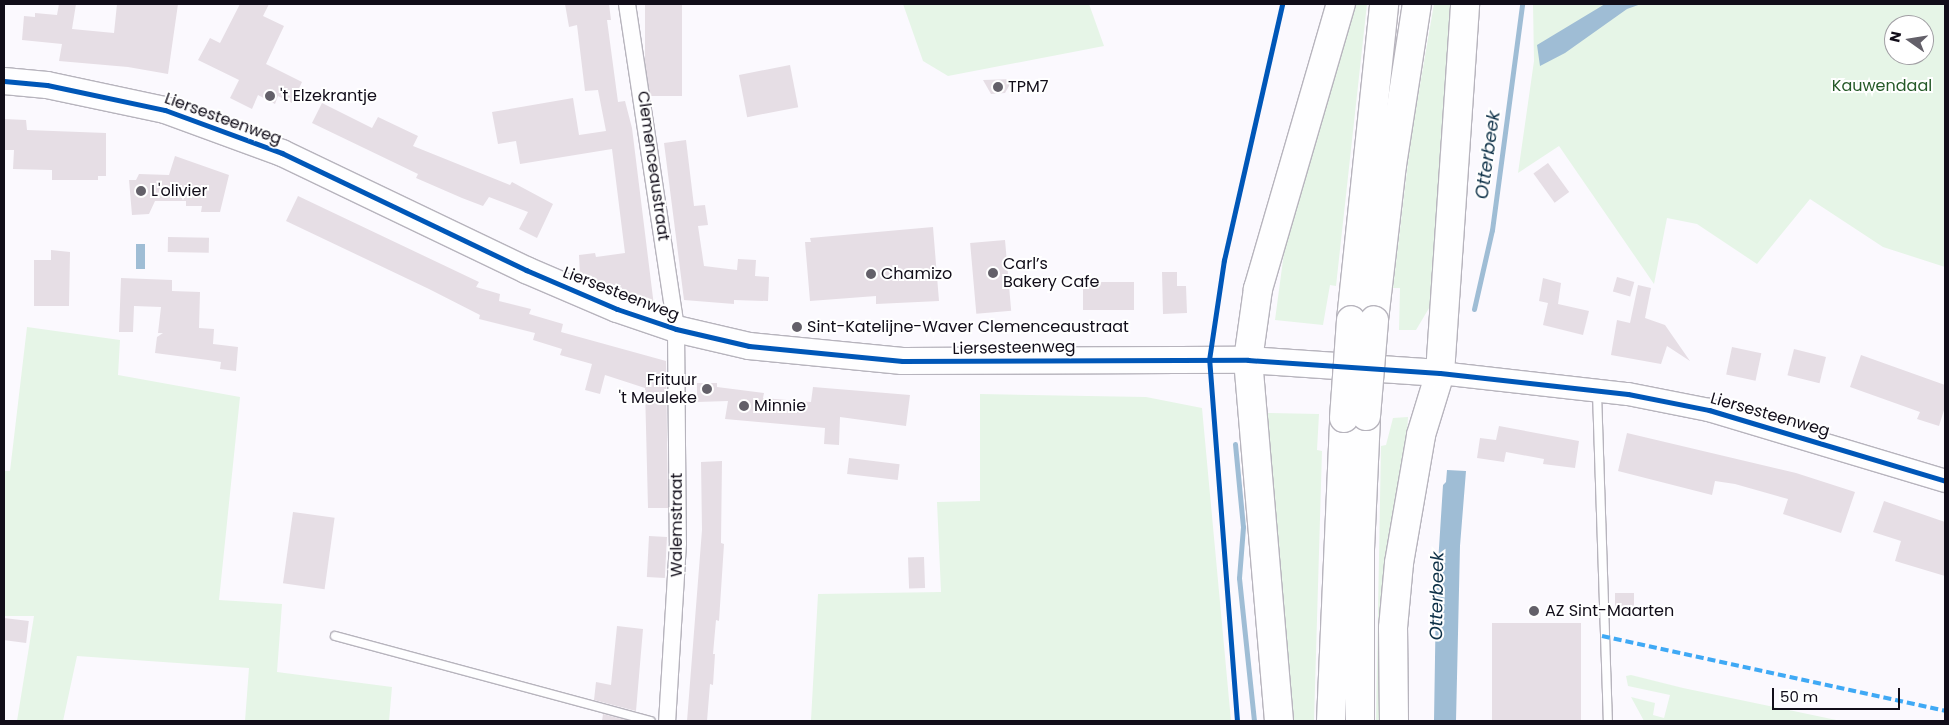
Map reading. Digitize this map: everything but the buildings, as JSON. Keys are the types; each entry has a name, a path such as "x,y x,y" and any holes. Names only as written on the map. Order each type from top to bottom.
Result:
{"highway":[{"path":"1279,721 1248,360 1258,290 1341,4"},
{"path":"1331,721 1355,417 1384,4"},
{"path":"1362,320 1392,165 1417,4"},
{"path":"1394,721 1392,628 1399,563 1421,435 1440,373 1466,4"},
{"path":"1355,417 1360,549 1360,721"}],"main road":[{"name":"Liersesteenweg","path":"4,82 47,85 170,112 282,153 526,270 617,309 676,329 749,346 902,361 1248,360 1407,369 1597,391 1709,410 1945,481"}],"street":[{"name":"Clemenceaustraat","path":"627,4 639,71 676,329"},
{"name":"Walemstraat","path":"667,721 678,543 676,329"}],"lane":[{"path":"1597,391 1608,721"},
{"path":"335,636 651,721"}],"green space":[{"path":"903,4 1089,4 1104,46 948,76 923,61"},
{"path":"1350,4 1367,4 1336,286 1330,285 1323,325 1275,320 1285,245"},
{"path":"1434,4 1457,4 1438,293 1416,330 1399,330 1400,288 1393,288 1411,137"},
{"name":"Kauwendaal","path":"1533,4 1945,4 1945,267 1883,247 1810,199 1757,264 1697,224 1667,218 1654,284 1559,146 1518,173 1534,61"},
{"path":"27,327 120,340 118,375 240,397 219,600 282,604 277,672 392,687 389,721 245,721 249,668 77,656 63,721 17,721 34,616 4,616 4,471 10,471"},
{"path":"980,394 1146,397 1202,408 1231,721 805,721 811,720 818,594 941,592 937,502 980,501"},
{"path":"1266,413 1319,414 1317,450 1322,451 1314,721 1290,721"},
{"path":"1408,417 1406,452 1394,509 1386,583 1387,721 1376,721 1381,446 1386,445 1393,418"},
{"path":"1631,675 1683,688 1841,721 1644,721 1631,697 1655,703 1653,715 1664,718 1670,695 1628,686 1626,676"}],"water":[{"path":"1605,4 1641,4 1627,9 1565,53 1540,66 1537,45"},
{"path":"136,244 145,244 145,269 136,269"},
{"path":"1447,470 1466,471 1460,546 1456,721 1434,721 1436,595 1443,485 1446,482"}],"waterway":[{"name":"Otterbeek","path":"1474,309 1492,230 1522,4"},
{"path":"1235,444 1243,527 1239,578 1254,721"}],"marked path":[{"path":"1602,636 1945,711"}],"cycle path":[{"path":"1237,721 1209,360 1224,260 1282,4"},
{"path":"4,81 47,85 165,110 282,153 526,270 617,309 676,329 749,346 902,361 1248,360 1440,373 1628,394 1709,410 1945,481"}],"place":[{"name":"TPM7","path":"998,87"},
{"name":"'t Elzekrantje","path":"270,96"},
{"name":"L'olivier","path":"141,191"},
{"name":"Carl’s Bakery Cafe","path":"993,273"},
{"name":"Chamizo","path":"871,274"},
{"name":"Sint-Katelijne-Waver Clemenceaustraat","path":"797,327"},
{"name":"Frituur 't Meuleke","path":"707,389"},
{"name":"Minnie","path":"744,406"},
{"name":"AZ Sint-Maarten","path":"1534,611"}]}
